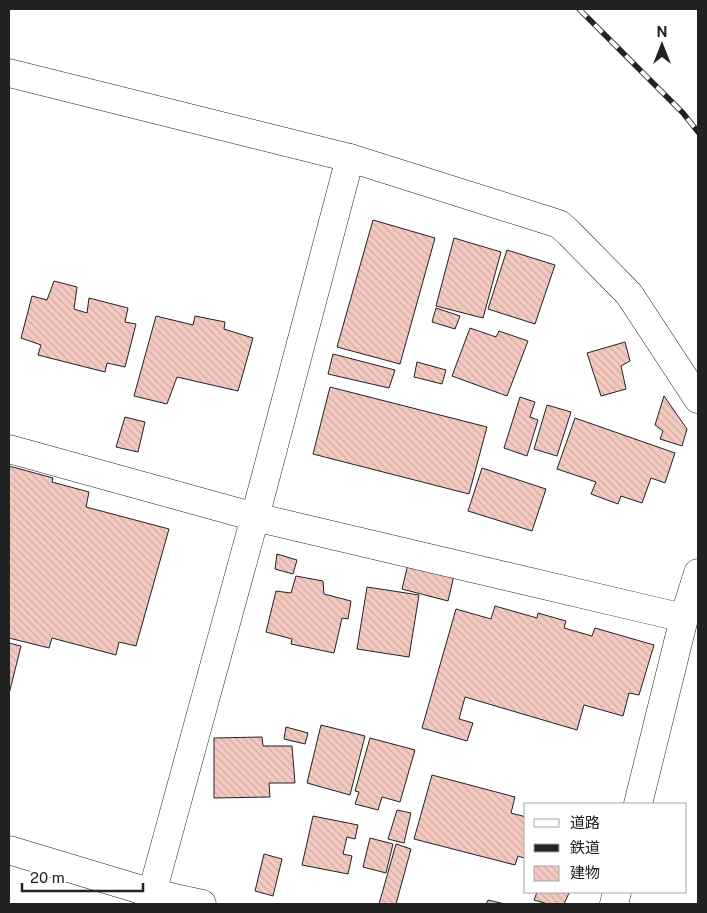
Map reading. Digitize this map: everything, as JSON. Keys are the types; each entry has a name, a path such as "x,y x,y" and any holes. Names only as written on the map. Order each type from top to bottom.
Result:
{"street":[{"path":"9,73 350,158 559,224 629,294 698,399"},
{"path":"151,899 350,158"},
{"path":"9,449 255,517 684,618"},
{"path":"638,803 684,618 698,573"},
{"path":"9,850 151,899 202,904"}],"building":[{"path":"373,220 435,238 400,364 337,347"},
{"path":"454,238 501,252 483,318 436,306"},
{"path":"507,250 555,265 535,324 488,309"},
{"path":"54,281 77,287 74,309 87,313 89,298 128,308 125,322 136,324 125,367 107,363 105,372 38,355 41,345 21,338 32,296 47,300"},
{"path":"436,308 460,316 455,329 432,322"},
{"path":"156,316 193,325 195,316 225,322 224,329 253,338 238,391 177,377 167,404 134,396"},
{"path":"470,328 496,337 499,331 528,341 507,396 452,376"},
{"path":"625,342 630,361 621,366 626,389 601,396 587,353"},
{"path":"333,354 395,370 389,388 328,374"},
{"path":"417,362 446,370 442,384 414,377"},
{"path":"330,387 487,427 469,494 313,454"},
{"path":"664,396 687,429 682,446 660,439 663,431 655,425"},
{"path":"520,397 535,402 530,417 538,420 527,456 504,448"},
{"path":"547,405 571,412 557,456 534,449"},
{"path":"125,417 145,422 138,452 116,447"},
{"path":"575,418 675,453 665,483 651,478 642,503 621,496 618,504 591,494 596,482 557,469"},
{"path":"9,466 53,478 52,482 89,492 86,507 169,529 136,646 119,642 116,655 52,638 49,648 9,638"},
{"path":"482,468 546,489 532,531 468,511"},
{"path":"277,554 297,560 293,574 275,569"},
{"path":"410,556 456,567 448,601 402,589"},
{"path":"296,576 323,581 324,594 351,601 348,619 342,618 334,653 291,644 292,639 266,632 276,591 291,593"},
{"path":"367,587 419,595 409,657 357,649"},
{"path":"495,606 537,618 538,613 566,621 564,628 592,636 595,628 654,645 639,695 629,693 623,716 584,705 577,730 465,697 459,719 473,723 467,741 422,728 456,609 491,619"},
{"path":"9,643 21,646 9,694"},
{"path":"321,725 365,736 350,795 307,783"},
{"path":"286,727 308,733 305,744 284,739"},
{"path":"262,737 263,746 292,746 295,783 269,783 270,797 214,798 214,738"},
{"path":"370,738 415,750 400,802 382,797 378,810 355,804 359,792 355,791"},
{"path":"432,775 515,797 511,813 524,816 524,858 518,856 515,865 414,839"},
{"path":"397,810 411,813 404,843 388,839"},
{"path":"313,816 358,825 355,839 347,837 343,854 352,856 348,874 302,865"},
{"path":"370,838 393,844 386,873 363,867"},
{"path":"396,844 411,849 396,904 379,904"},
{"path":"264,854 282,859 273,896 255,891"},
{"path":"537,893 569,893 564,904 548,904 534,900"},
{"path":"488,900 505,904 486,904"}],"railway":[{"path":"579,9 683,113 698,132"}]}
